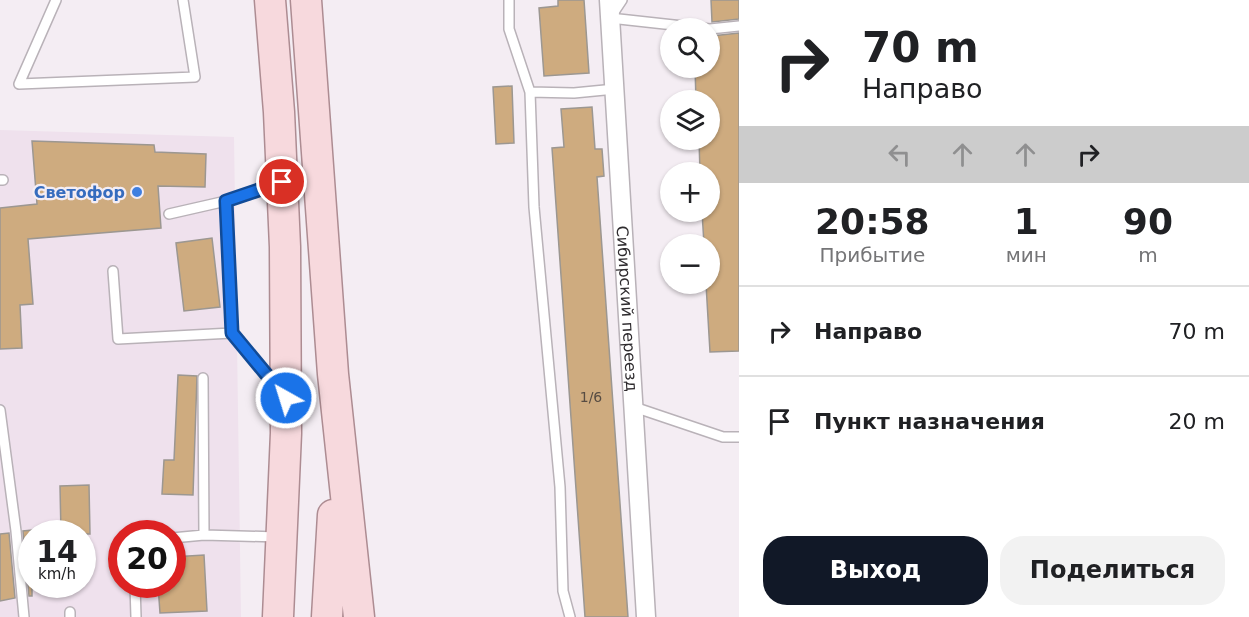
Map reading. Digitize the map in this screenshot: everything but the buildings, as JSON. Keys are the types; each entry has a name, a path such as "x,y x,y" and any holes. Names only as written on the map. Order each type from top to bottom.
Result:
{"main road":[{"path":"270,0 279,112 285,247 286,398 283,537 278,617"},
{"path":"306,0 333,374 359,617"},
{"path":"327,617 333,537 333,374"}],"street":[{"name":"Сибирский переезд","path":"609,0 646,617"}],"lane":[{"path":"56,0 19,84 195,77 183,0"},
{"path":"509,0 509,29 530,92 534,207 560,487 563,591 570,617"},
{"path":"622,0 610,18 710,28 739,26"},
{"path":"530,92 574,93 615,89"},
{"path":"169,214 226,201 282,182"},
{"path":"226,201 232,333 286,398"},
{"path":"113,271 118,339 232,333"},
{"path":"203,378 204,535"},
{"path":"634,406 723,437 739,437"},
{"path":"0,410 16,531 24,617"},
{"path":"186,537 283,537"},
{"path":"135,598 136,617"}],"shaded area":[{"path":"0,130 234,137 241,617 0,617"}],"place":[{"name":"Светофор","path":"137,192"}],"route":[{"path":"282,182 226,201 232,333 286,398"}]}
